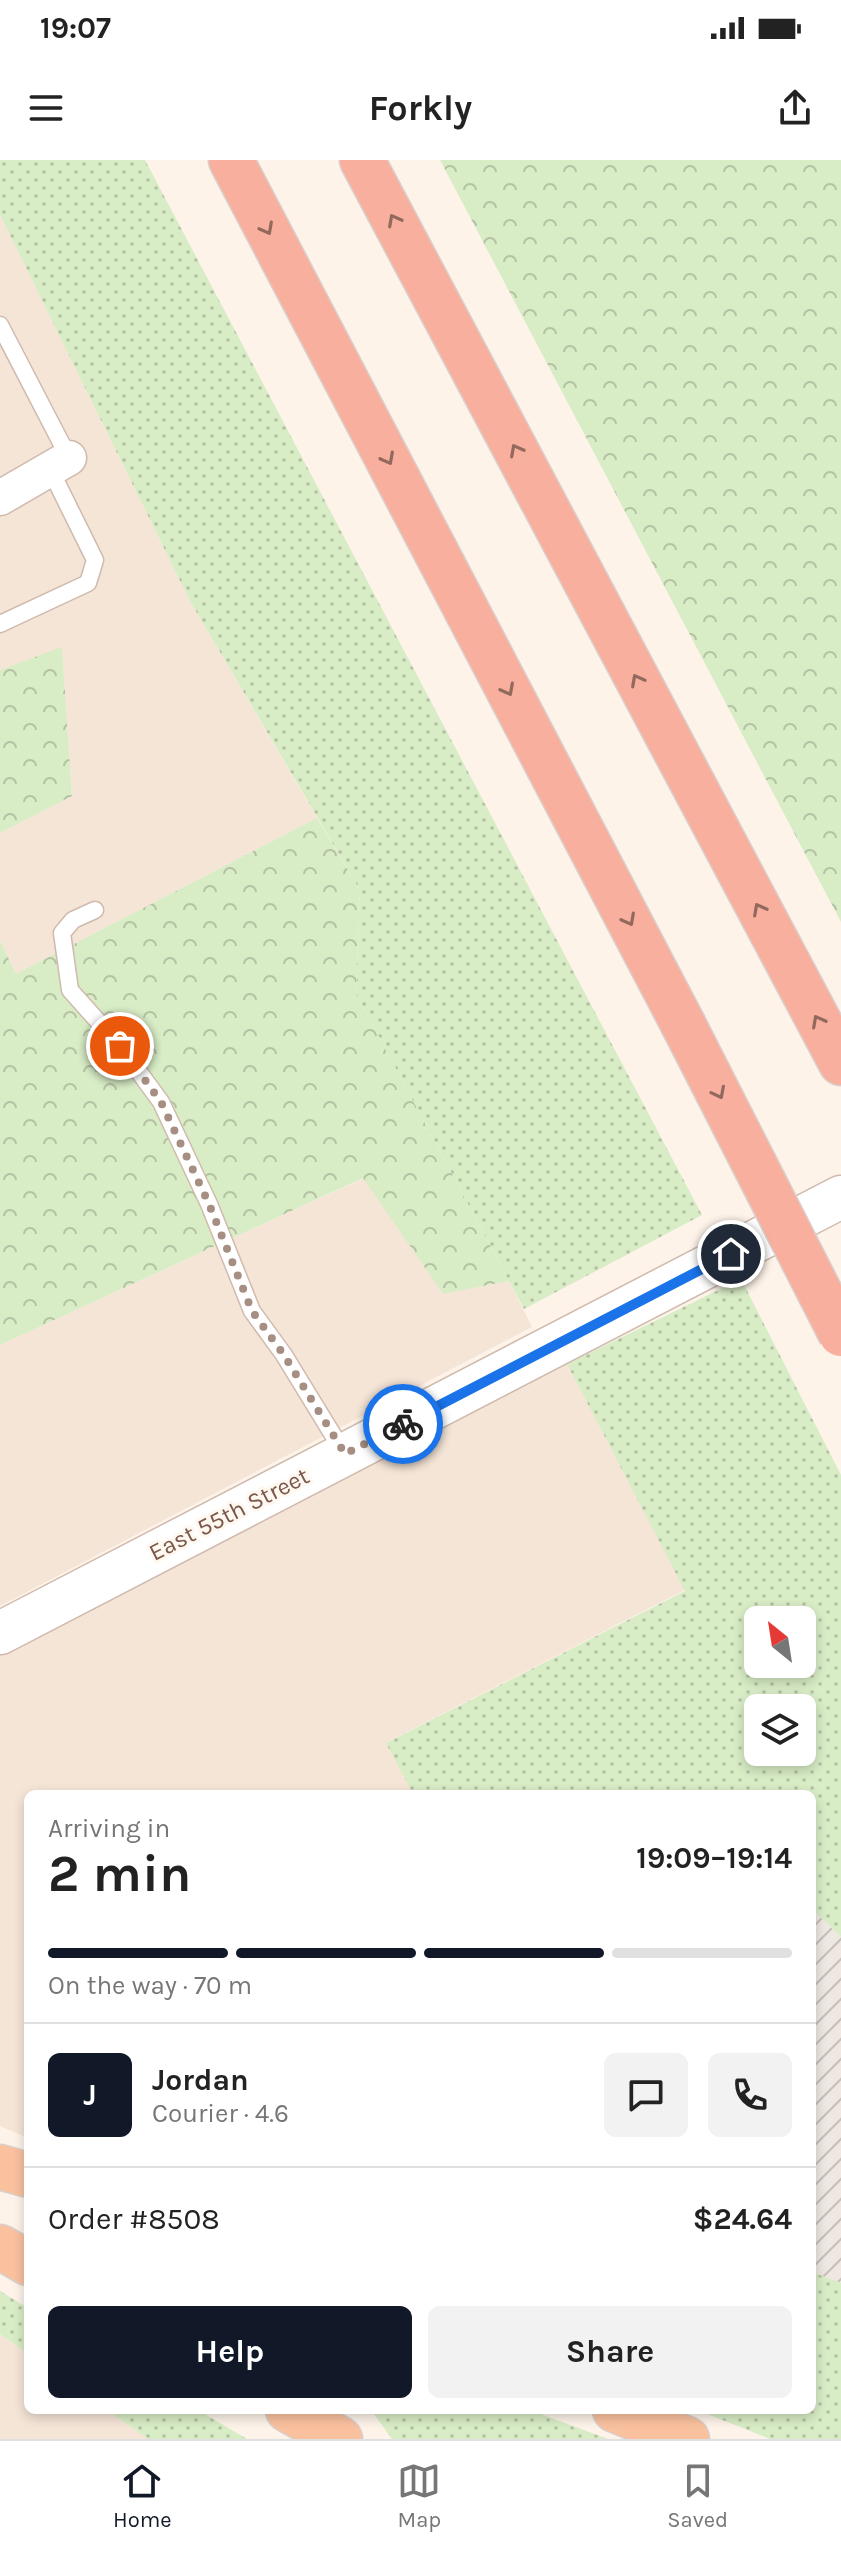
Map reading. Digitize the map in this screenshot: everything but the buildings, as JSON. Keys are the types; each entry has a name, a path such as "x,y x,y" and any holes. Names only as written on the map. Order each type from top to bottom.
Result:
{"highway":[{"path":"231,160 683,1024 841,1334"},
{"path":"362,160 841,1063"},
{"path":"0,2167 24,2174"},
{"path":"0,2247 24,2261"},
{"path":"625,2414 687,2439"}],"street":[{"path":"0,498 60,463"},
{"name":"East 55th Street","path":"0,1633 841,1197"}],"lane":[{"path":"0,325 60,463 95,560 88,583 0,624"},
{"path":"95,910 73,920 62,933 70,990 120,1046 161,1102 209,1204 252,1311 284,1355 345,1454"}],"shaded area":[{"path":"0,215 190,601 317,818 16,974 0,940 0,833 72,796 62,648 0,670"},
{"path":"364,1178 443,1294 509,1281 532,1327 0,1606 0,1345"},
{"path":"567,1364 685,1590 387,1742 411,1790 24,1790 24,2136 0,2126 0,1652"},
{"path":"816,1913 841,1937 841,2283 816,2274"},
{"path":"0,2334 24,2351 24,2414 113,2414 148,2439 0,2439"}],"green space":[{"path":"0,160 145,160 702,1215 524,1309 356,994 360,890 190,601 0,215"},
{"path":"440,160 841,160 841,922"},
{"path":"62,647 72,796 0,833 0,670"},
{"path":"317,818 360,890 356,994 509,1281 443,1294 363,1178 0,1345 0,940 16,974"},
{"path":"741,1279 841,1475 841,1937 816,1913 816,1790 411,1790 386,1743 685,1591 567,1364"},
{"path":"816,2274 841,2283 841,2439 770,2439 707,2414 816,2414"},
{"path":"0,2291 24,2306 24,2351 0,2334"},
{"path":"113,2414 205,2414 247,2439 148,2439"},
{"path":"374,2414 541,2414 608,2439 392,2439"}],"way so far":[{"path":"120,1046 161,1102 209,1204 252,1311 284,1355 345,1454 403,1424"}],"route":[{"path":"403,1424 731,1254"}]}
